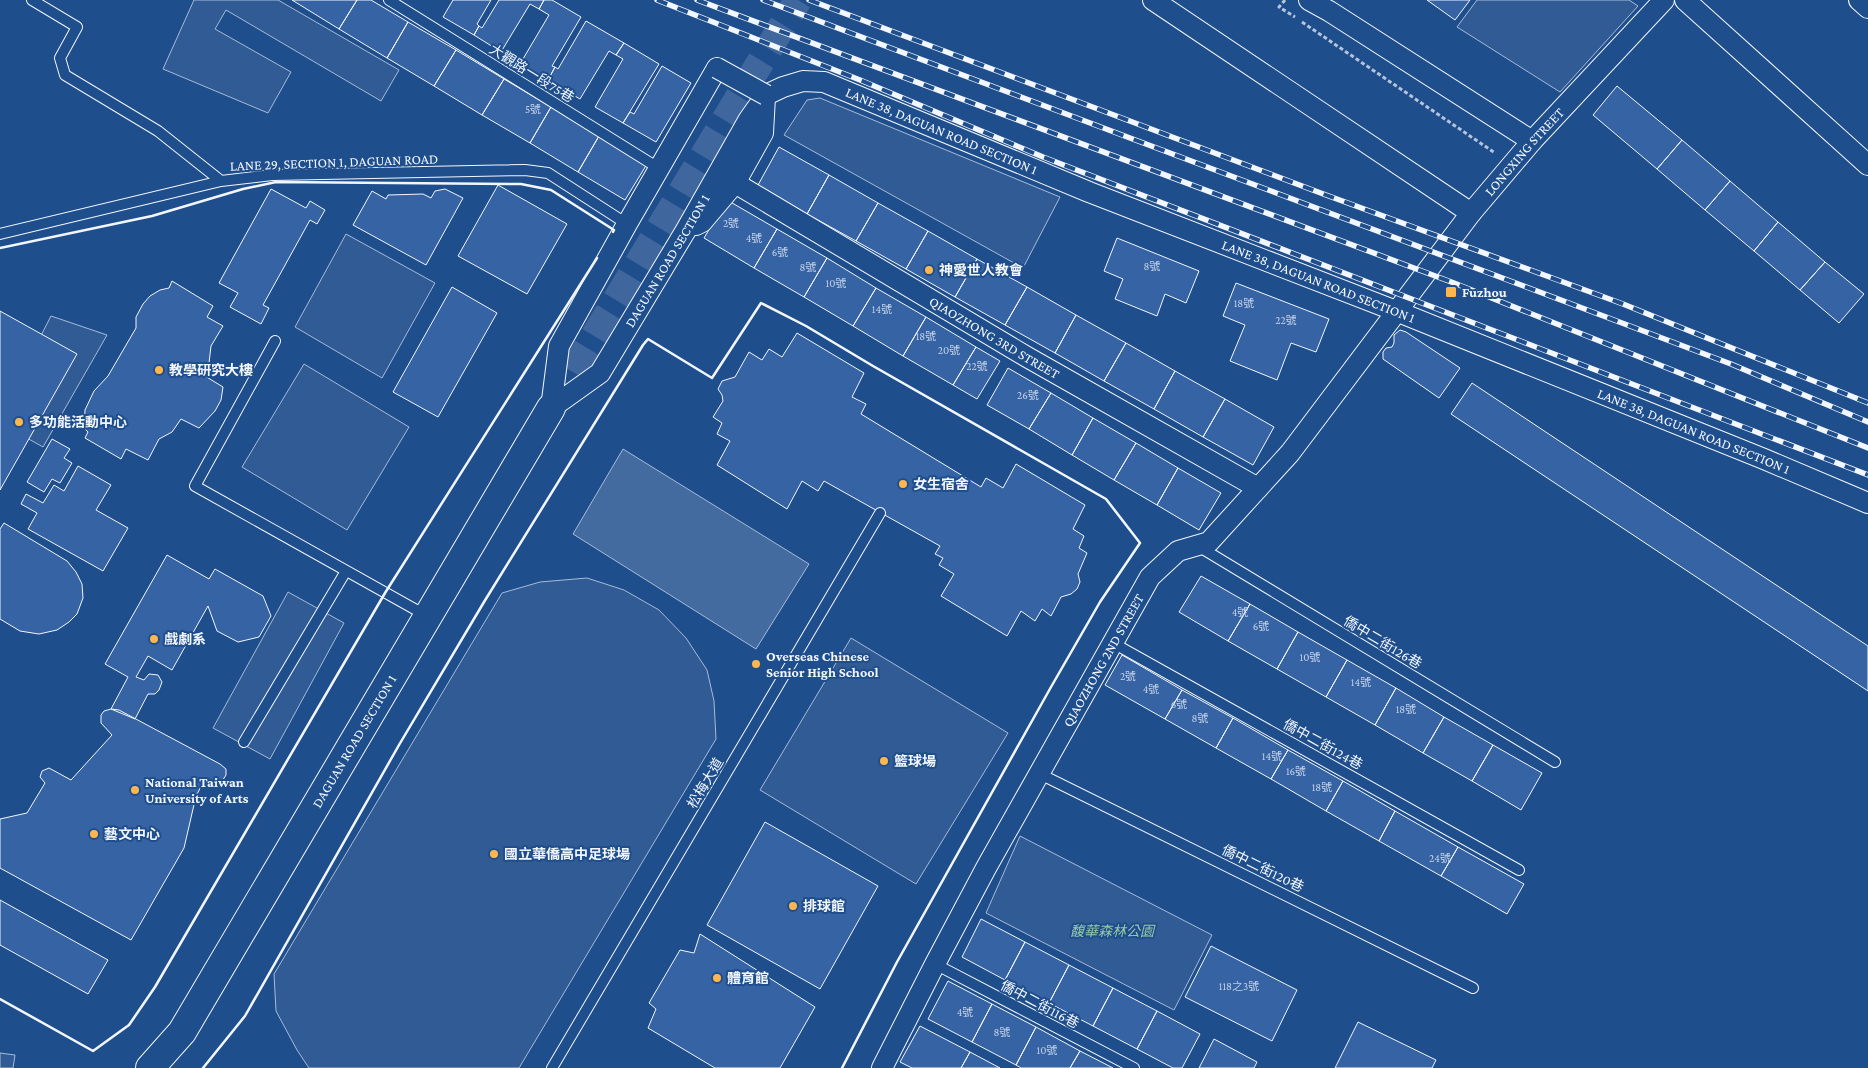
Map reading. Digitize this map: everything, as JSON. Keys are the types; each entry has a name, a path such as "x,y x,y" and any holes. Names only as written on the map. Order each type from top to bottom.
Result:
{"main road":[{"name":"DAGUAN ROAD SECTION 1","path":"150,1068 182,1032 551,408"}],"street":[{"path":"1153,0 1471,212"},
{"path":"1309,0 1532,141"},
{"name":"LONGXING STREET","path":"1396,311 1471,212 1512,164 1664,0"},
{"path":"1685,0 1868,165"},
{"path":"1859,0 1868,8"},
{"name":"DAGUAN ROAD SECTION 1","path":"717,68 766,95 749,119 686,230 600,373 551,408 559,346 626,224 660,169 717,68"},
{"name":"LANE 38, DAGUAN ROAD SECTION 1","path":"766,95 803,81 824,82 1089,192 1396,311 1868,503"},
{"path":"686,230 702,222 735,183 763,133 766,95"},
{"name":"QIAOZHONG 3RD STREET","path":"735,183 1027,357 1258,488"},
{"name":"QIAOZHONG 2ND STREET","path":"883,1068 934,964 986,868 1150,577 1178,551 1209,542 1290,453 1396,311"}],"lane":[{"path":"32,0 77,27 60,58 65,76 158,131 221,181"},
{"name":"大觀路一段75巷","path":"389,0 660,169"},
{"name":"LANE 29, SECTION 1, DAGUAN ROAD","path":"0,234 221,181 281,175 525,170 548,173 626,224"},
{"path":"275,341 196,486 428,617"},
{"name":"松梅大道","path":"552,1068 880,512"},
{"name":"僑中二街126巷","path":"1197,545 1555,762"},
{"path":"244,742 346,571"},
{"name":"僑中二街124巷","path":"1113,642 1519,870"},
{"name":"僑中二街120巷","path":"1040,774 1473,988"},
{"name":"僑中二街116巷","path":"934,964 1134,1068"}],"path":[{"path":"1285,0 1279,7 1512,164"}],"shaded area":[{"path":"194,0 278,0 399,70 381,101 226,10 215,29 291,72 268,113 163,69"},
{"path":"1477,0 1629,0 1638,6 1560,92 1457,27"},
{"path":"820,98 1060,197 1023,268 784,135 807,100"},
{"path":"346,234 435,283 382,378 295,327"},
{"path":"51,316 107,335 43,447 0,423 0,367 33,351"},
{"path":"304,364 409,427 347,530 242,467"},
{"path":"623,449 809,564 756,649 573,534"},
{"path":"587,578 624,590 659,610 686,638 707,670 714,701 716,739 519,1068 309,1068 276,1011 274,974 502,593 540,582"},
{"path":"288,592 344,623 270,759 213,728"},
{"name":"籃球場","path":"851,638 1008,733 916,884 760,790"},
{"name":"馥華森林公園","path":"1020,836 1212,935 1174,1010 986,913"},
{"path":"0,1053 15,1055 13,1068 0,1068"}],"building":[{"path":"292,0 357,0 339,29"},
{"path":"357,0 371,0 408,22 387,58 339,29"},
{"path":"453,0 491,0 477,24 479,26 474,35 443,17"},
{"path":"499,0 544,0 539,9 530,4 501,52 474,35 479,26 482,28"},
{"path":"544,0 552,0 581,17 552,66 555,67 548,80 520,64 549,15 539,9"},
{"path":"1427,0 1470,0 1455,20"},
{"path":"586,21 624,43 616,55 609,51 580,99 548,80 555,67 558,69"},
{"path":"408,22 456,50 434,86 387,58"},
{"path":"624,43 659,64 623,123 595,107 623,59 616,55"},
{"path":"456,50 504,79 482,115 434,86"},
{"path":"662,66 691,83 656,142 623,123 630,112 634,114"},
{"path":"504,79 551,107 530,143 482,115"},
{"path":"1617,86 1682,140 1657,169 1593,115"},
{"path":"551,107 599,136 578,172 530,143"},
{"path":"599,136 647,164 625,200 578,172"},
{"path":"1682,140 1730,181 1705,210 1657,169"},
{"path":"779,147 829,175 807,214 758,185"},
{"path":"829,175 878,203 856,241 807,214"},
{"path":"1730,181 1778,222 1754,251 1705,210"},
{"path":"498,185 567,224 527,294 458,256"},
{"path":"271,189 306,208 310,201 325,210 317,224 310,220 263,305 269,308 261,324 230,307 238,293 219,283"},
{"path":"445,189 463,198 426,265 353,225 372,191 386,199 388,195 423,194 431,198 435,191"},
{"path":"727,200 777,229 754,268 704,238"},
{"path":"878,203 928,231 906,269 856,241"},
{"path":"1778,222 1825,262 1800,290 1754,251"},
{"path":"777,229 827,258 804,297 754,268"},
{"path":"928,231 977,259 955,297 906,269"},
{"path":"1117,238 1199,271 1186,303 1165,294 1157,316 1115,299 1123,279 1104,271"},
{"path":"827,258 876,288 853,326 804,297"},
{"path":"977,259 1027,287 1005,325 955,297"},
{"path":"1825,262 1864,294 1839,323 1800,290"},
{"name":"教學研究大樓","path":"172,281 213,306 207,317 223,326 211,346 205,376 223,387 221,400 215,411 199,428 181,419 172,432 159,439 148,460 126,449 121,459 85,438 88,432 84,428 85,410 94,391 108,376 136,328 136,317 143,304 150,296 160,290 169,288"},
{"path":"1236,283 1329,319 1316,352 1291,343 1277,380 1230,361 1245,325 1223,316"},
{"path":"452,287 497,313 438,417 393,392"},
{"path":"1027,287 1076,315 1055,353 1005,325"},
{"path":"876,288 926,317 903,356 853,326"},
{"name":"多功能活動中心","path":"0,311 77,354 0,490"},
{"path":"1076,315 1126,343 1104,381 1055,353"},
{"path":"926,317 976,347 953,385 903,356"},
{"path":"1400,330 1406,332 1460,368 1439,398 1383,359 1383,352 1386,348 1392,347 1394,335"},
{"name":"女生宿舍","path":"797,333 864,373 852,397 866,404 861,414 981,487 986,478 1003,488 1016,464 1085,505 1073,529 1084,536 1079,548 1087,553 1078,574 1080,582 1077,589 1071,594 1061,597 1051,616 1042,609 1035,621 1021,611 1007,636 941,596 954,574 939,565 943,558 935,554 940,546 824,481 818,491 802,481 787,509 717,465 730,441 717,434 722,423 713,417 723,401 718,389 722,381 735,377 749,352 762,360 769,349 782,357"},
{"path":"1126,343 1175,371 1154,409 1104,381"},
{"path":"976,347 1000,361 977,399 953,385"},
{"path":"1008,368 1051,393 1029,429 987,405"},
{"path":"1175,371 1225,399 1203,437 1154,409"},
{"path":"1472,383 1868,646 1868,691 1451,414"},
{"path":"1051,393 1093,418 1072,455 1029,429"},
{"path":"1225,399 1274,427 1253,465 1203,437"},
{"path":"1093,418 1136,443 1114,480 1072,455"},
{"path":"52,439 70,449 64,458 72,463 60,483 52,479 44,492 27,482"},
{"path":"1136,443 1178,468 1157,505 1114,480"},
{"path":"78,466 111,485 96,510 128,528 103,571 28,529 37,513 21,504 26,494 43,503 54,485 64,491"},
{"path":"1178,468 1221,493 1199,530 1157,505"},
{"path":"4,523 67,561 76,572 82,584 83,598 77,614 57,630 39,634 20,631 0,619 0,529"},
{"name":"戲劇系","path":"167,555 209,579 215,569 263,596 271,616 259,637 238,642 217,631 208,606 172,670 148,656 136,677 144,680 149,674 158,675 162,682 155,694 148,694 135,719 111,709 128,677 105,664"},
{"path":"1201,576 1250,604 1228,641 1179,612"},
{"path":"1250,604 1298,632 1277,669 1228,641"},
{"path":"1298,632 1347,660 1326,697 1277,669"},
{"path":"1122,655 1182,690 1165,719 1105,685"},
{"path":"1347,660 1396,688 1375,725 1326,697"},
{"path":"1396,688 1444,717 1423,753 1375,725"},
{"path":"1182,690 1233,718 1216,748 1165,719"},
{"name":"藝文中心","path":"111,709 119,710 226,769 226,775 219,786 204,781 196,796 184,848 131,940 0,868 0,819 27,813 45,783 40,777 42,771 49,768 71,780 112,735 101,723 101,715 104,711"},
{"path":"1444,717 1493,745 1472,781 1423,753"},
{"path":"1233,718 1288,750 1271,779 1216,748"},
{"path":"1493,745 1542,773 1521,810 1472,781"},
{"path":"1288,750 1343,781 1326,811 1271,779"},
{"path":"1343,781 1395,811 1379,841 1326,811"},
{"path":"1395,811 1458,847 1441,876 1379,841"},
{"name":"排球館","path":"765,822 878,886 820,989 707,925"},
{"path":"1458,847 1524,884 1507,914 1441,876"},
{"path":"0,900 108,960 88,994 0,945"},
{"path":"981,919 1025,942 1005,980 962,957"},
{"name":"體育館","path":"700,934 815,1007 780,1068 715,1068 648,1028 656,1009 649,1003 680,950 694,953"},
{"path":"1025,942 1069,965 1049,1003 1005,980"},
{"path":"1211,946 1297,990 1272,1041 1185,997"},
{"path":"1069,965 1113,988 1093,1026 1049,1003"},
{"path":"948,981 992,1004 972,1042 928,1019"},
{"path":"1113,988 1157,1011 1137,1049 1093,1026"},
{"path":"992,1004 1036,1027 1016,1065 972,1042"},
{"path":"1157,1011 1200,1034 1182,1068 1173,1068 1137,1049"},
{"path":"1358,1022 1436,1060 1432,1068 1335,1068"},
{"path":"920,1026 970,1052 961,1068 912,1068 900,1062"},
{"path":"1036,1027 1080,1051 1070,1068 1021,1068 1016,1065"},
{"path":"1214,1039 1257,1062 1254,1068 1199,1068"},
{"path":"1080,1051 1113,1068 1070,1068"},
{"path":"970,1052 1000,1068 961,1068"}],"tunnel":[{"path":"551,408 798,0"}],"railway":[{"path":"657,0 860,80 1043,157 1868,475"},
{"path":"697,0 1454,283 1868,448"},
{"path":"763,0 1731,364 1868,422"},
{"path":"809,0 1326,195 1623,304 1868,403"}],"wall":[{"path":"0,248 152,216 243,189 276,182 521,184 551,190 614,230 613,232"},
{"path":"0,999 93,1051 129,1025 155,987 385,593 597,258"},
{"path":"203,1068 245,1016 399,745 484,602 643,345 648,339 712,378 761,303 806,326 1106,499 1140,543 1100,602 1051,687 897,962 842,1068"}],"place":[{"name":"神愛世人教會","path":"929,270"},
{"name":"Fuzhou","path":"1451,292"},
{"name":"教學研究大樓","path":"159,370"},
{"name":"多功能活動中心","path":"19,422"},
{"name":"女生宿舍","path":"903,484"},
{"name":"戲劇系","path":"154,639"},
{"name":"Overseas Chinese Senior High School","path":"756,664"},
{"name":"籃球場","path":"884,761"},
{"name":"National Taiwan University of Arts","path":"135,790"},
{"name":"藝文中心","path":"94,834"},
{"name":"國立華僑高中足球場","path":"494,854"},
{"name":"排球館","path":"793,906"},
{"name":"體育館","path":"717,978"}]}
